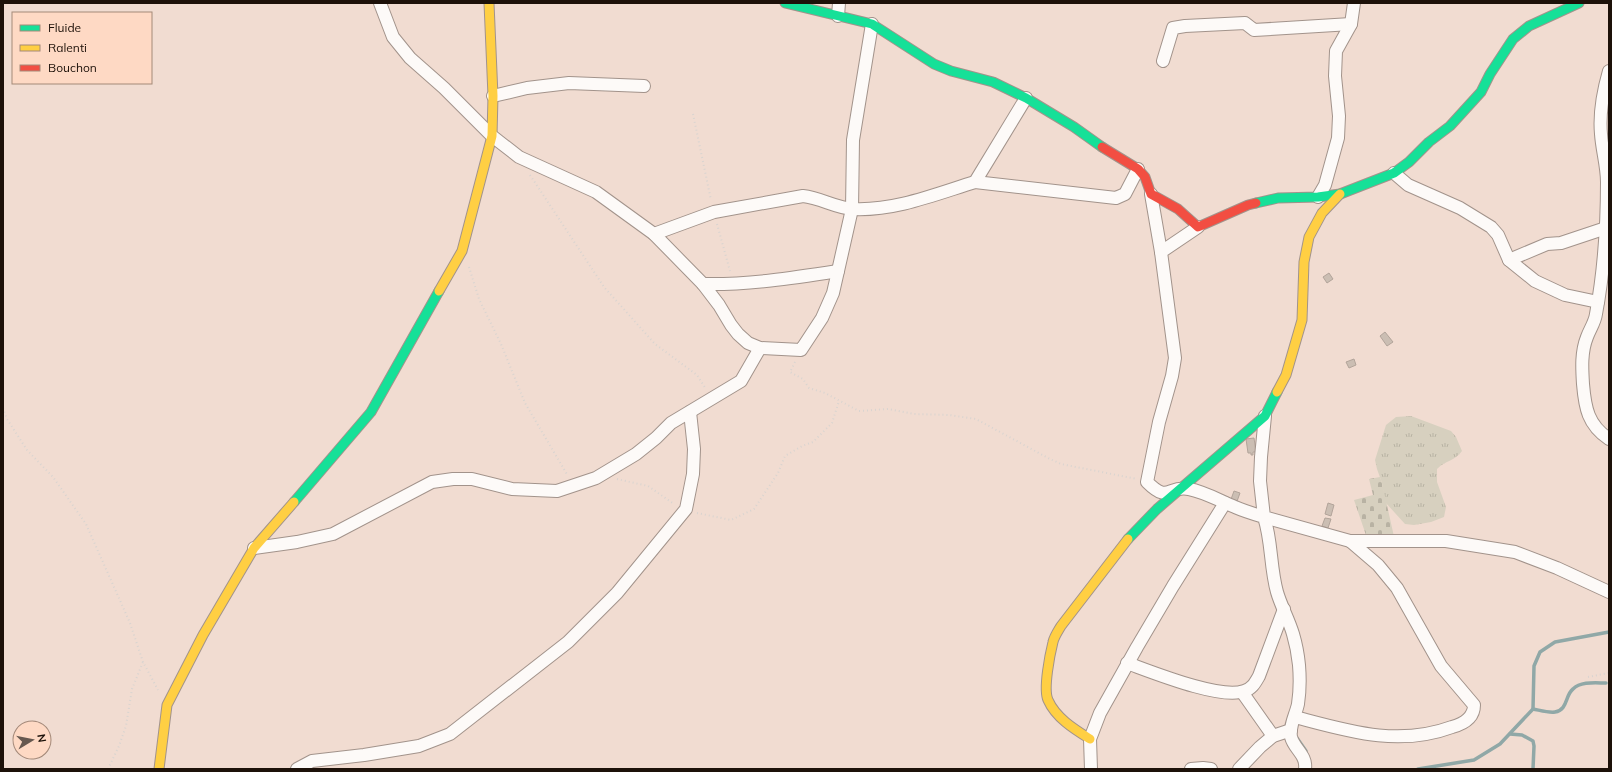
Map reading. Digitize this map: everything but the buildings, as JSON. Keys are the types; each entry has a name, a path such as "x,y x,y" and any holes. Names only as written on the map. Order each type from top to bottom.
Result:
{"street":[{"path":"380,3 393,36 410,58 444,88 492,136 518,157 596,192 654,234 702,284 719,305 738,334 748,343 760,348 801,350 822,318 833,293 852,209 853,140 872,24"},
{"path":"159,769 166,705 203,635 254,548 371,412 462,250 492,136 493,96 489,3"},
{"path":"786,3 872,24 934,64 951,71 993,82 1026,98 1074,127 1094,142 1138,169 1145,177 1151,194 1161,252 1175,358 1172,376 1159,422 1147,482 1158,492 1163,493 1181,489 1192,490 1264,517 1350,541 1446,541 1515,552 1550,565 1609,592"},
{"path":"838,16 839,3"},
{"path":"1318,197 1325,185 1338,138 1339,116 1335,76 1336,51 1351,24 1354,3"},
{"path":"1161,252 1198,228 1248,205 1278,198 1318,197 1340,194 1394,173 1409,162 1429,142 1450,126 1481,92 1490,74 1513,39 1529,26 1579,3"},
{"path":"1163,61 1173,28 1245,23 1254,30 1351,24"},
{"path":"1609,71 1600,112 1601,134 1608,180 1606,248 1596,316 1587,337 1583,353 1583,384 1586,408 1591,422 1600,433 1609,439"},
{"path":"493,96 527,88 569,83 644,86"},
{"path":"975,182 1026,98"},
{"path":"654,234 714,212 803,196 815,197 852,209 870,209 916,201 975,182 1116,198 1125,194 1138,169"},
{"path":"1394,173 1408,185 1460,208 1491,227 1498,236 1509,260 1535,281 1551,290 1565,295 1598,302"},
{"path":"1151,194 1178,209 1198,228"},
{"path":"1305,769 1304,760 1291,738 1291,730 1298,704 1300,684 1299,664 1294,635 1277,593 1272,569 1267,526 1264,517 1260,469 1266,416 1286,375 1302,320 1304,262 1309,237 1322,213 1340,194"},
{"path":"1509,260 1547,244 1561,243 1606,228"},
{"path":"702,284 734,284 797,278 838,271"},
{"path":"254,548 297,542 333,534 432,482 453,479 472,479 512,489 557,491 596,478 636,454 656,438 671,423 712,398 725,392 741,381 760,348"},
{"path":"297,769 312,761 364,755 419,746 450,734 568,642 617,593 686,509 693,468 694,449 690,412"},
{"path":"1090,739 1073,729 1059,716 1047,699 1046,680 1054,641 1061,626 1130,536 1157,509 1254,424 1266,416"},
{"path":"1091,769 1090,739 1100,714 1127,663 1225,503"},
{"path":"1294,717 1339,729 1378,736 1418,736 1454,727 1470,718 1474,711 1474,705 1441,666 1397,588 1378,565 1350,541"},
{"path":"1127,663 1171,680 1211,690 1233,693 1242,692 1254,684 1259,676 1284,609"},
{"path":"1242,692 1274,736"},
{"path":"1239,769 1260,747 1274,736 1291,730"},
{"path":"1191,769 1210,769"}],"path":[{"path":"518,157 604,287 655,344 697,374 712,398"},
{"path":"462,250 480,299 501,344 524,403 574,485"},
{"path":"790,372 803,379 809,388 825,393 859,411 888,409 914,414 949,414 976,419 1061,464 1147,482"},
{"path":"615,479 648,486 675,505 686,509 703,515 731,520 754,509 778,472 785,456 802,446 813,442 832,423 839,401"},
{"path":"3,408 7,419 27,450 53,477 86,524 130,623 143,662 166,705"},
{"path":"108,769 119,746 126,726 132,689 143,662"},
{"path":"1588,677 1609,673"}],"green space":[{"path":"1411,416 1451,431 1456,437 1462,451 1456,457 1437,469 1437,482 1446,507 1444,517 1431,522 1414,525 1405,524 1385,502 1382,483 1375,460 1386,425 1396,417"},
{"path":"1380,477 1395,541 1368,541 1354,500 1373,495 1369,479"}],"waterway":[{"path":"1418,769 1474,760 1500,744 1533,709 1534,666 1540,652 1555,642 1609,632"},
{"path":"1533,709 1549,712 1559,711 1564,705 1570,692 1576,686 1589,683 1606,683"},
{"path":"1510,734 1522,735 1533,741 1533,769"},
{"path":"1297,738 1306,751"}],"traffic: fast":[{"path":"785,3 872,24 934,64 951,71 993,82 1026,98 1074,127 1102,147"},
{"path":"1256,203 1278,198 1318,197 1340,194 1394,173 1409,162 1429,142 1450,126 1481,92 1490,74 1513,39 1529,26 1579,3"},
{"path":"294,502 371,412 439,291"},
{"path":"1128,539 1157,509 1265,416 1277,392"}],"traffic: slow":[{"path":"439,291 462,251 492,136 493,96 489,3"},
{"path":"1277,392 1286,375 1302,320 1304,262 1309,237 1322,213 1340,194"},
{"path":"159,769 167,705 203,635 254,548 294,502"},
{"path":"1090,739 1061,718 1048,700 1046,688 1050,655 1054,638 1061,626 1128,539"}],"traffic: jam":[{"path":"1102,147 1138,169 1145,177 1151,194 1178,209 1198,227 1248,205 1256,203"}]}
